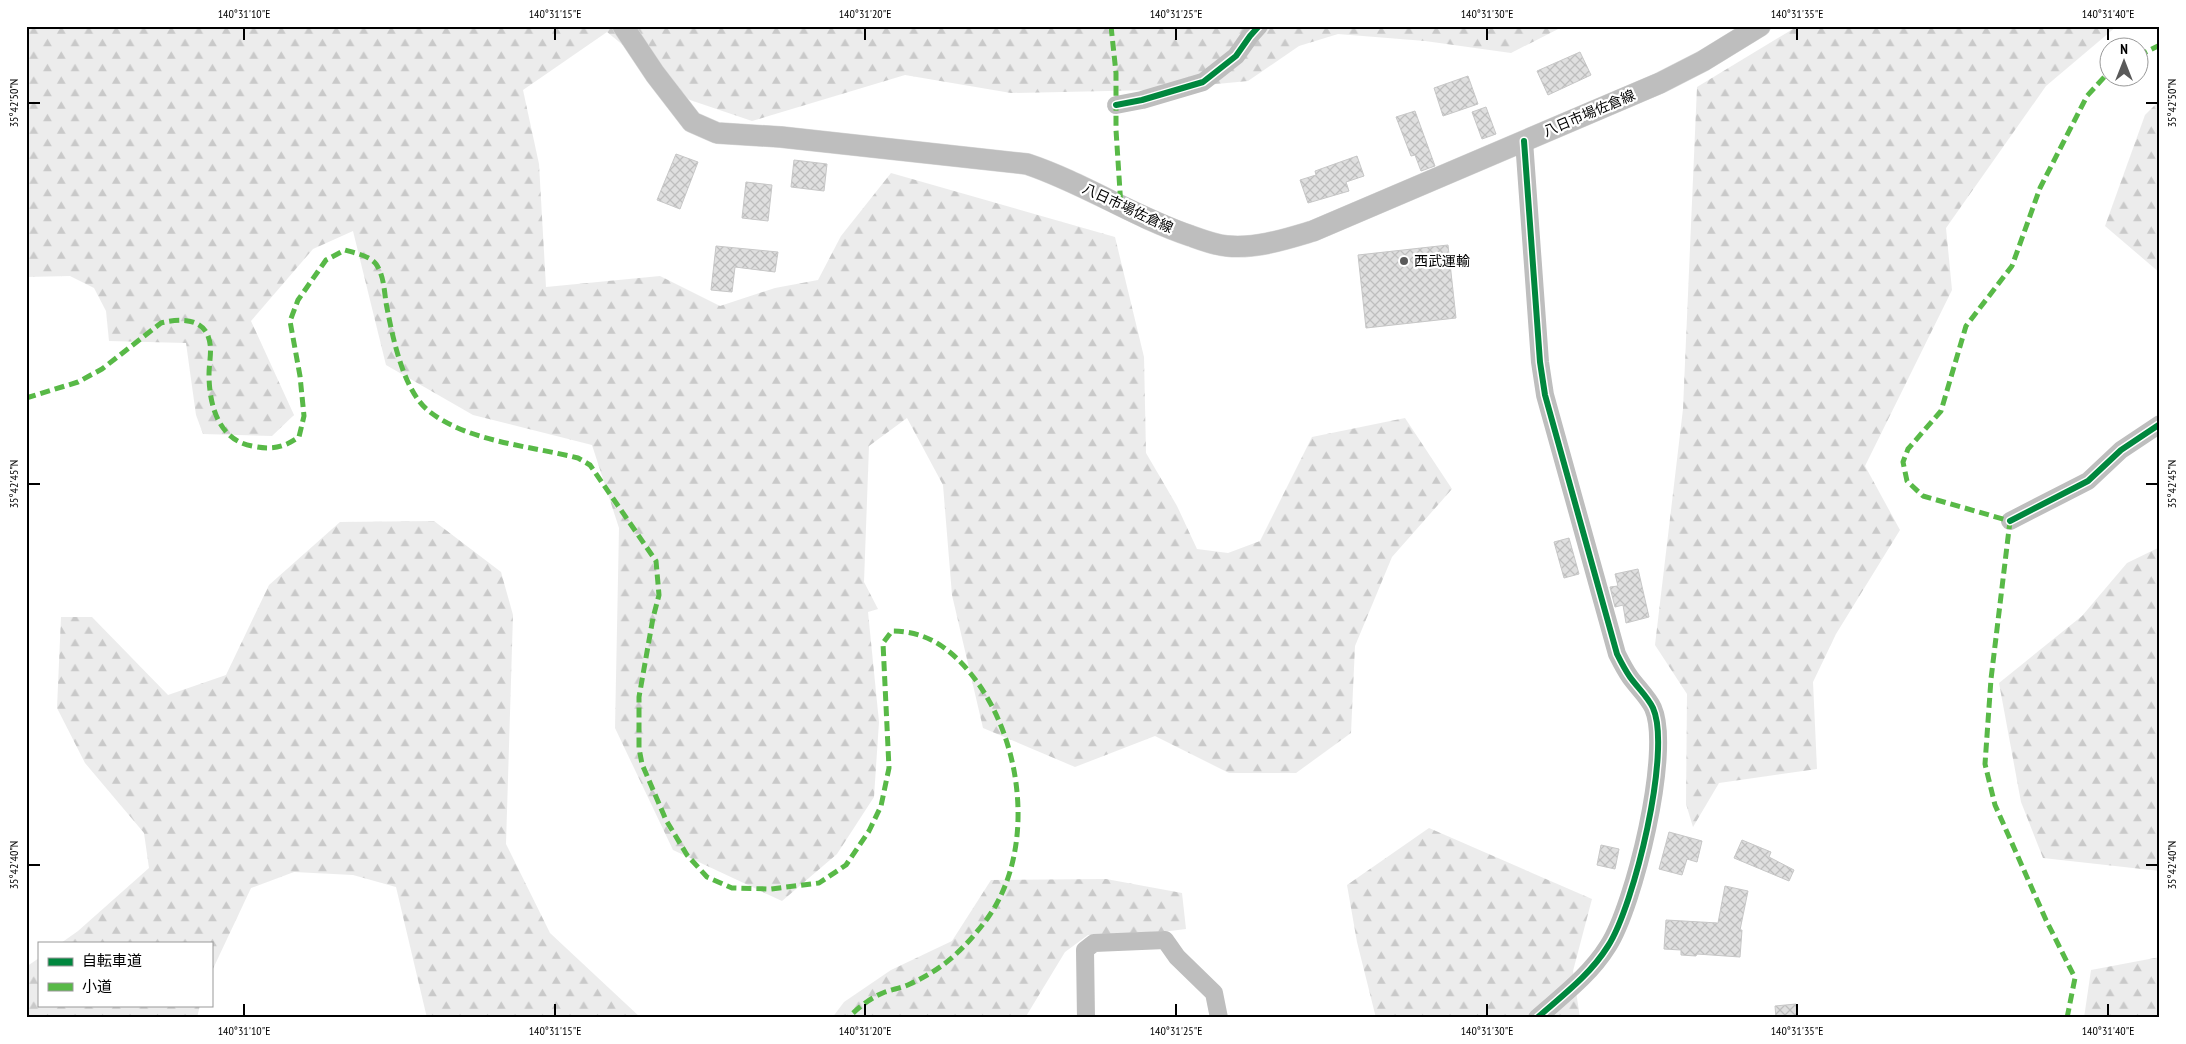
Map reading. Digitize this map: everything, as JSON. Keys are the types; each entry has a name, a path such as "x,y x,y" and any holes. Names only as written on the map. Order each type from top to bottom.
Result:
{"main road":[{"name":"八日市場佐倉線","path":"623,26 655,74 692,122 717,133 781,137 1027,164 1059,175 1145,219 1184,234 1227,246 1280,241 1313,231 1660,83 1702,61 1760,26"}],"street":[{"path":"1116,105 1142,100 1203,82 1236,56 1259,26"},
{"path":"1524,141 1540,362 1545,395 1617,654 1628,675 1653,708 1658,731 1658,762 1647,828 1634,882 1624,912 1609,945 1588,973 1537,1018"},
{"path":"2010,521 2088,480 2121,450 2160,424"},
{"path":"1086,1018 1085,950 1094,943 1164,940 1177,957 1214,993 1219,1018"}],"green space":[{"path":"26,26 1564,26 1511,53 1425,41 1338,34 1299,46 1248,81 1154,90 1011,93 905,75 752,121 690,100 607,32 523,90 539,164 546,287 660,276 720,306 775,288 818,280 841,236 891,173 1115,237 1144,357 1146,453 1177,506 1197,549 1228,553 1260,541 1312,437 1405,418 1452,489 1392,557 1355,646 1351,733 1296,773 1229,773 1155,736 1075,767 983,728 952,595 943,485 907,418 869,446 864,582 878,609 868,612 879,722 874,797 837,854 782,901 673,850 615,728 619,528 592,445 473,415 386,365 353,231 313,249 251,321 294,415 272,436 203,434 196,415 186,343 109,341 106,311 94,288 70,276 26,277"},
{"path":"1798,26 2117,26 2103,38 2098,38 2098,42 2046,86 1946,228 1952,290 1865,466 1900,530 1836,634 1813,682 1817,769 1719,783 1693,827 1686,804 1687,694 1655,645 1683,409 1697,87"},
{"path":"2160,100 2160,273 2105,226 2145,115"},
{"path":"434,521 501,572 513,615 506,844 550,933 641,1018 427,1018 396,887 353,875 294,872 251,888 212,971 212,942 62,942 78,931 149,868 144,833 85,763 57,708 61,617 92,617 168,695 226,675 269,585 340,522"},
{"path":"2160,547 2160,871 2043,858 2021,802 1999,683 2082,616 2127,563"},
{"path":"1429,828 1592,899 1573,971 1580,1018 1376,1018 1357,942 1347,885"},
{"path":"1106,879 1182,893 1186,929 1088,935 1065,952 1025,1018 832,1018 844,1002 891,970 952,941 991,880"},
{"path":"2160,957 2160,1018 2084,1018 2091,970"},
{"path":"38,959 38,1006 200,1006 197,1018 26,1018 26,967"}],"building":[{"path":"1580,52 1591,75 1548,95 1537,71"},
{"path":"1468,76 1478,104 1443,116 1434,88"},
{"path":"1486,107 1496,134 1482,139 1472,112"},
{"path":"1415,111 1435,166 1421,171 1415,155 1411,156 1396,117"},
{"path":"676,154 698,162 680,209 657,200"},
{"path":"1357,156 1364,176 1346,182 1349,191 1308,203 1300,180 1316,175 1315,171"},
{"path":"794,160 827,164 824,191 791,187"},
{"path":"746,182 772,185 768,221 742,218"},
{"path":"1448,245 1456,318 1366,328 1358,255"},
{"path":"716,246 778,252 775,272 735,267 732,292 711,290"},
{"path":"1569,538 1579,574 1564,578 1554,542"},
{"path":"1638,569 1649,617 1626,623 1623,605 1615,607 1610,587 1618,586 1615,574"},
{"path":"1669,832 1702,841 1697,862 1687,859 1682,875 1659,869"},
{"path":"1742,840 1771,852 1769,857 1794,870 1789,881 1734,858"},
{"path":"1601,845 1619,849 1615,869 1597,865"},
{"path":"1725,886 1748,891 1740,930 1742,930 1740,957 1697,954 1696,956 1681,955 1681,950 1664,949 1666,920 1718,923"},
{"path":"1796,1004 1797,1018 1776,1018 1775,1006"}],"marked path":[{"path":"1111,26 1116,73 1116,130 1121,207"},
{"path":"2148,51 2160,45"},
{"path":"2067,1018 2075,978 2046,920 1995,805 1985,764 1991,679 2010,521 1923,496 1907,481 1903,462 1908,449 1941,411 1966,326 2012,266 2040,188 2087,96 2098,84"},
{"path":"26,398 78,382 102,369 161,323 181,320 194,322 200,325 208,336 211,350 209,385 214,408 223,428 240,442 252,446 271,448 288,444 299,437 304,416 300,376 290,321 298,300 326,260 345,250 362,255 373,261 381,274 396,350 413,392 421,403 430,412 446,422 482,437 578,458 590,465 656,561 659,595 639,697 639,748 642,764 666,820 687,855 707,877 732,888 771,889 819,883 846,865 869,831 881,806 889,768 883,643 892,631 904,632 926,638 946,649 971,674 989,700 1002,730 1012,761 1017,795 1018,828 1013,861 1003,891 987,919 962,949 944,964 922,978 874,997 848,1018"}],"cycle path":[{"path":"1116,105 1142,100 1203,82 1236,56 1259,26"},
{"path":"1524,141 1540,362 1545,395 1617,654 1628,674 1651,704 1658,729 1658,757 1647,828 1629,898 1618,926 1608,946 1593,966 1576,984 1537,1018"},
{"path":"2010,521 2088,481 2121,450 2160,424"}],"place":[{"name":"西武運輸","path":"1404,261"}]}
